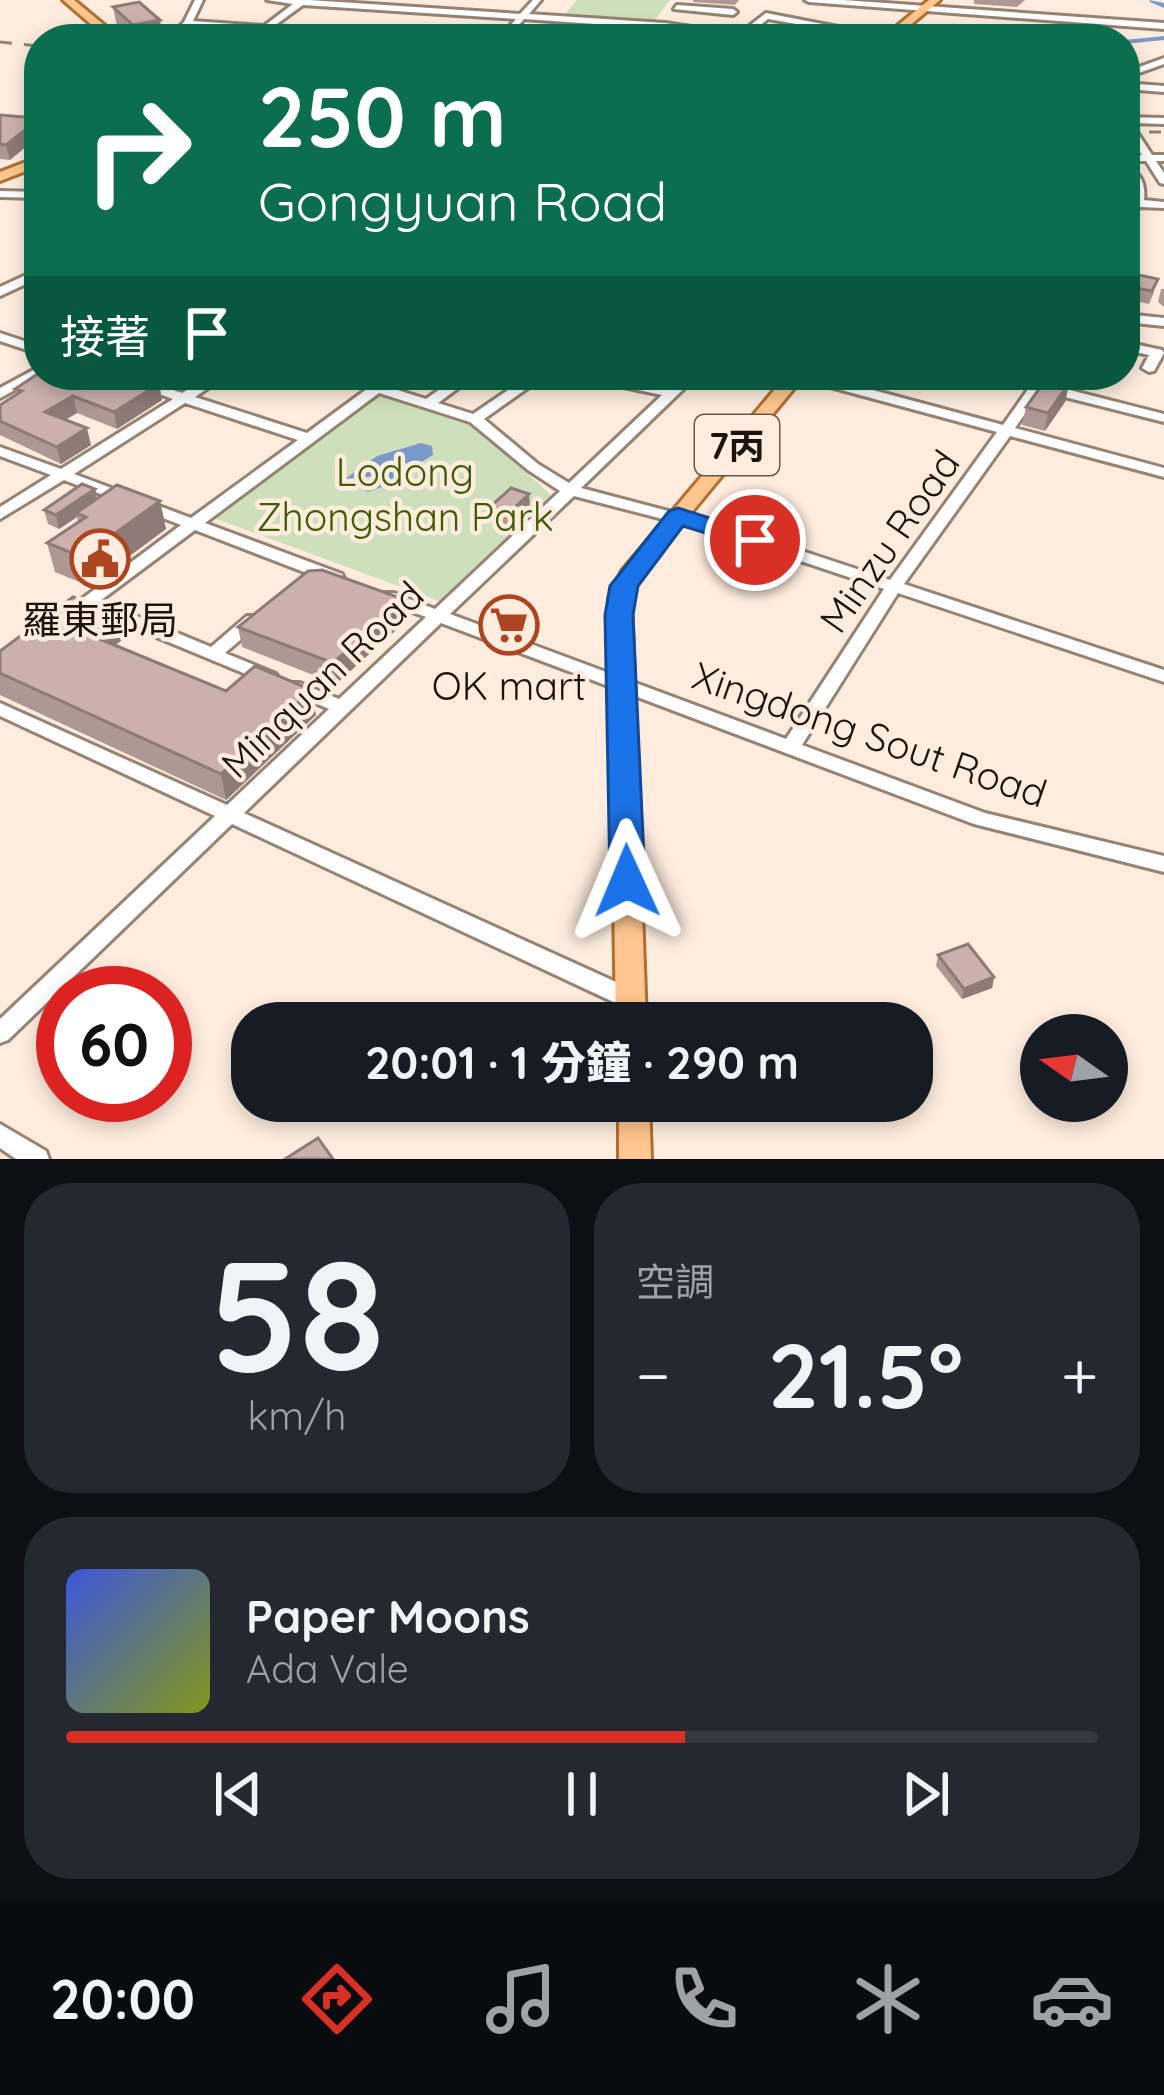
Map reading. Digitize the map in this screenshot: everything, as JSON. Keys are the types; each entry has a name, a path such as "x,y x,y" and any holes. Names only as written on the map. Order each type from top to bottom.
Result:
{"main road":[{"path":"68,0 97,24"},
{"name":"7丙","path":"631,1002 619,615 624,586 786,390"},
{"path":"634,1122 635,1159"}],"street":[{"path":"199,0 188,23 215,24"},
{"path":"271,0 380,3 635,24"},
{"path":"523,24 537,0"},
{"path":"520,24 547,0"},
{"path":"809,0 929,5"},
{"path":"864,0 1164,24"},
{"path":"272,24 301,1"},
{"path":"818,23 836,2"},
{"path":"353,24 380,3"},
{"path":"680,4 733,12"},
{"path":"426,24 442,10"},
{"path":"756,24 766,16 823,24"},
{"path":"1159,159 1164,182"},
{"path":"1140,349 1157,353 1149,368"},
{"path":"160,390 307,438"},
{"path":"0,514 197,390"},
{"path":"53,628 374,390"},
{"path":"384,390 475,419 570,490 678,516 1164,676"},
{"path":"429,404 448,390"},
{"path":"475,419 517,390"},
{"path":"658,390 672,393"},
{"name":"Minquan Road","path":"0,1033 675,390"},
{"path":"856,390 1164,473"},
{"name":"Minzu Road","path":"791,747 894,586 1036,390"},
{"path":"1072,390 1164,418"},
{"path":"0,451 355,585"},
{"path":"296,585 314,570"},
{"name":"Xingdong Sout Road","path":"376,592 981,819 1164,864"},
{"path":"88,602 341,707"},
{"path":"213,654 261,614"},
{"path":"0,709 229,814 613,1002"},
{"path":"0,1135 37,1159"}],"green space":[{"path":"577,0 670,0 653,22 564,15"},
{"name":"Lodong Zhongshan Park","path":"384,392 470,421 551,495 439,601 211,517"}],"water":[{"path":"421,443 432,446 433,455 410,469 404,461 385,466 397,470 398,481 368,492 361,488 373,485 375,476 345,479 377,456"}],"building":[{"path":"139,2 160,20 132,24 113,7"},
{"path":"0,115 24,117 24,131 6,145 0,144"},
{"path":"1140,275 1158,279 1152,291 1140,289"},
{"path":"24,383 24,390 149,390 114,412 73,396 45,412 87,428 57,447 0,421 0,405 22,391 15,389"},
{"path":"1038,390 1065,390 1048,413 1026,407"},
{"path":"82,484 95,489 56,515 44,510"},
{"path":"117,485 160,501 82,557 47,543 86,517 76,513"},
{"path":"511,488 529,494 509,513 491,506"},
{"path":"322,570 406,600 333,663 238,627 308,571"},
{"path":"73,597 116,615 90,635 226,691 255,666 312,690 221,774 0,673 0,651"},
{"path":"968,944 994,977 964,989 938,955"},
{"path":"318,1138 333,1159 285,1159"}],"waterway":[{"path":"1153,0 1164,6"},
{"path":"1140,40 1164,38"}],"railway":[{"path":"0,42 24,44"},
{"path":"1140,132 1164,132"}],"place":[{"name":"羅東郵局","path":"100,559"},
{"name":"OK mart","path":"509,625"}],"route":[{"path":"627,881 619,615 624,586 678,516 755,540"}]}
